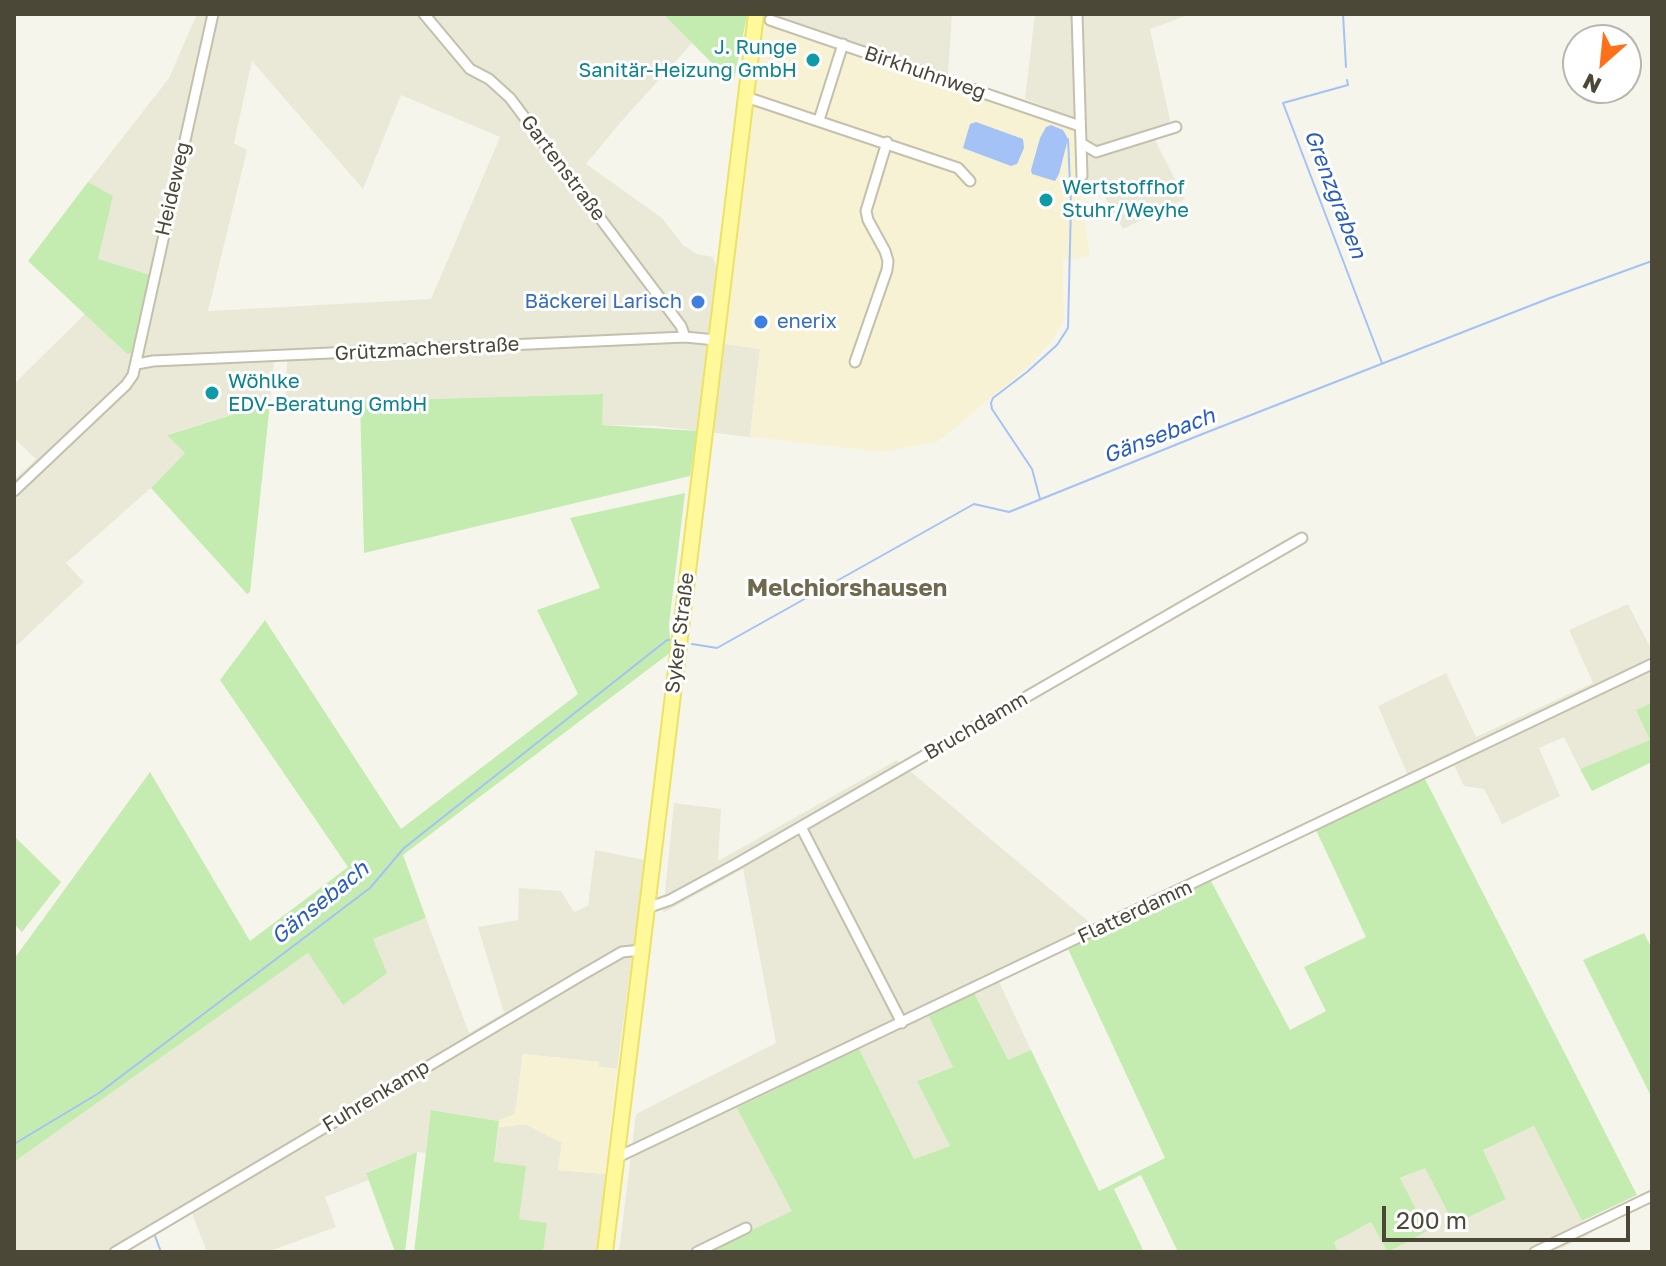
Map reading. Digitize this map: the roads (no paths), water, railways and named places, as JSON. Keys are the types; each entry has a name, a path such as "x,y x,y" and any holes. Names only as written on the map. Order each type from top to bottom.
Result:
{"main road":[{"name":"Syker Straße","path":"605,1252 746,97 763,17"}],"street":[{"name":"Heideweg","path":"137,364 153,276 213,14"},
{"name":"Gartenstraße","path":"424,14 470,69 489,79 510,98 681,326 685,337"},
{"path":"1077,14 1082,176"},
{"name":"Birkhuhnweg","path":"763,17 1080,126"},
{"path":"819,120 843,44"},
{"path":"746,97 958,168 970,181"},
{"path":"1081,143 1096,152 1176,127"},
{"path":"855,362 887,270 885,251 866,211 887,142"},
{"name":"Grützmacherstraße","path":"137,364 685,337 716,340"},
{"path":"14,491 126,385 137,364"},
{"name":"Bruchdamm","path":"647,908 670,900 801,827 1302,538"},
{"name":"Flatterdamm","path":"616,1158 1652,664"},
{"path":"801,827 902,1023"},
{"name":"Fuhrenkamp","path":"115,1252 622,952 641,950"},
{"path":"1535,1252 1652,1196"},
{"path":"697,1252 746,1228"}],"water":[{"path":"976,122 1023,139 1024,148 1017,164 1011,166 963,148 970,124"},
{"path":"1051,125 1063,130 1068,139 1055,181 1032,174 1031,170 1040,138 1046,127"}],"waterway":[{"name":"Grenzgraben","path":"1343,14 1346,67"},
{"name":"Grenzgraben","path":"1347,80 1348,85 1283,103 1382,363"},
{"path":"1040,499 1032,469 991,403 993,398 1057,345 1068,328 1071,205 1068,139"},
{"name":"Gänsebach","path":"692,644 717,648 974,504 1009,512 1550,298 1652,261"},
{"name":"Gänsebach","path":"14,1144 99,1093 370,888 404,848 670,640"},
{"path":"155,1236 161,1252"}],"place":[{"name":"J. Runge Sanitär-Heizung GmbH","path":"813,60"},
{"name":"Wertstoffhof Stuhr/Weyhe","path":"1046,200"},
{"name":"Bäckerei Larisch","path":"698,302"},
{"name":"enerix","path":"761,322"},
{"name":"Wöhlke EDV-Beratung GmbH","path":"212,393"}],"district":[{"name":"Melchiorshausen","path":"847,588"}]}
